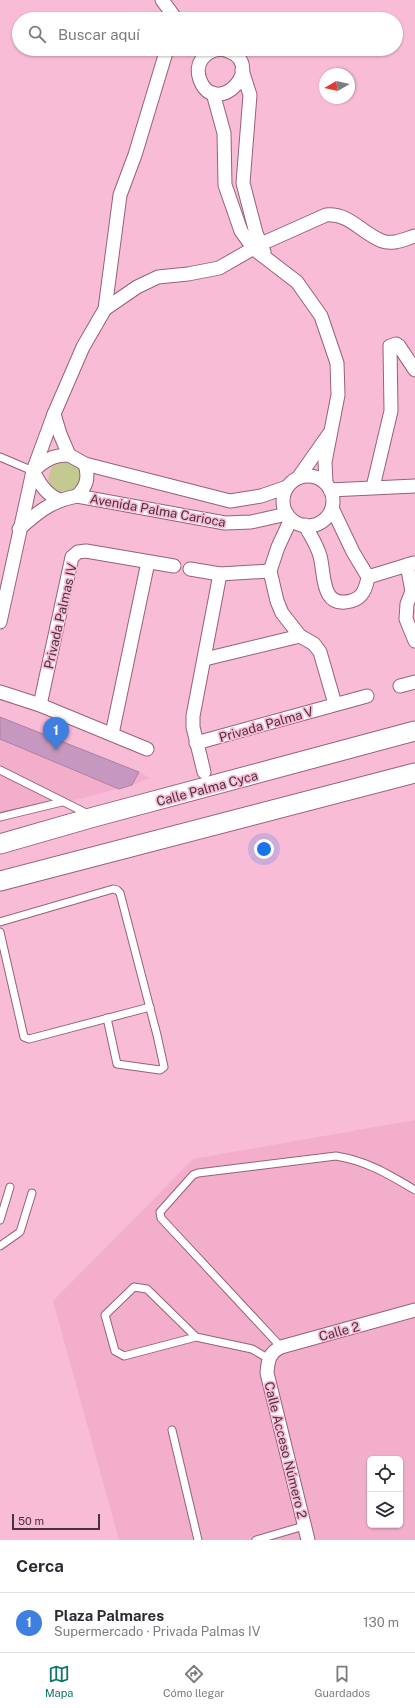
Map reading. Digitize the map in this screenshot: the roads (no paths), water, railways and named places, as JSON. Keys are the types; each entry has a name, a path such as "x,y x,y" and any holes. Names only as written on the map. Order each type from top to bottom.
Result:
{"street":[{"path":"162,0 169,12"},
{"path":"0,622 19,529 33,471 54,414 83,347 105,310 120,195 135,156 165,56"},
{"path":"202,56 198,67 198,75 201,83 213,93 224,133 225,185 241,231 297,282 321,316 337,363 338,395 325,462 328,487 333,499 332,508 326,518 316,524 295,520"},
{"path":"237,56 240,62 250,95 243,183 260,249"},
{"path":"213,93 224,93 234,89 240,81 242,70"},
{"path":"105,310 137,287 158,277 188,274 219,268 326,215 335,214 344,216 382,241 396,242 415,236"},
{"path":"372,488 391,411 390,346 396,344 399,346 415,370"},
{"path":"33,471 47,459 58,455 69,455 60,434 54,414"},
{"path":"332,429 298,478 287,487 284,496 284,505 320,554 323,566 323,581 327,593 334,600 342,602 352,601 365,590 374,576 411,564 411,604 406,619 415,641"},
{"name":"Avenida Palma Carioca","path":"69,455 85,464 230,501 261,496 287,487"},
{"name":"Avenida Palma Carioca","path":"77,496 84,489 87,480 85,464"},
{"path":"33,471 44,490 59,500"},
{"path":"298,478 308,476 318,478 328,487 372,488 415,486"},
{"name":"Avenida Palma Carioca","path":"19,529 38,511 59,500 77,496 226,523 295,520"},
{"path":"332,508 353,552 374,576"},
{"path":"295,520 278,547 270,571 282,613 300,636 314,644 320,652 335,704"},
{"name":"Privada Palmas IV","path":"40,705 72,557 78,552 86,551 174,566"},
{"path":"112,734 148,562"},
{"path":"190,569 220,574 270,571"},
{"path":"204,772 196,743 193,716 220,574"},
{"path":"205,659 300,636"},
{"path":"400,686 415,682"},
{"path":"0,692 40,705 147,749"},
{"name":"Privada Palma V","path":"196,743 367,696"},
{"name":"Calle Palma Cyca","path":"0,844 94,817 415,731"},
{"path":"0,881 415,773"},
{"name":"Calle 2","path":"269,1359 273,1351 281,1347 415,1310"},
{"name":"Calle Acceso Número 2","path":"269,1359 267,1373 308,1540"}],"lane":[{"path":"0,456 33,471"},
{"path":"0,770 94,817"},
{"path":"0,817 62,802"},
{"path":"0,922 113,889 117,890 120,893 164,1067 160,1070 117,1064 107,1018"},
{"path":"0,932 24,1037 29,1039 150,1007"},
{"path":"281,1347 161,1218 160,1212 193,1175 198,1173 336,1156 356,1159 382,1170 415,1190"},
{"path":"0,1220 10,1187"},
{"path":"0,1246 20,1232 32,1193"},
{"path":"196,1337 147,1289 134,1287 105,1315 115,1351 124,1356 196,1337 252,1349 269,1359"},
{"path":"172,1430 198,1540"},
{"path":"256,1540 304,1526"}],"place":[{"name":"Plaza Palmares","path":"56,750"}]}
